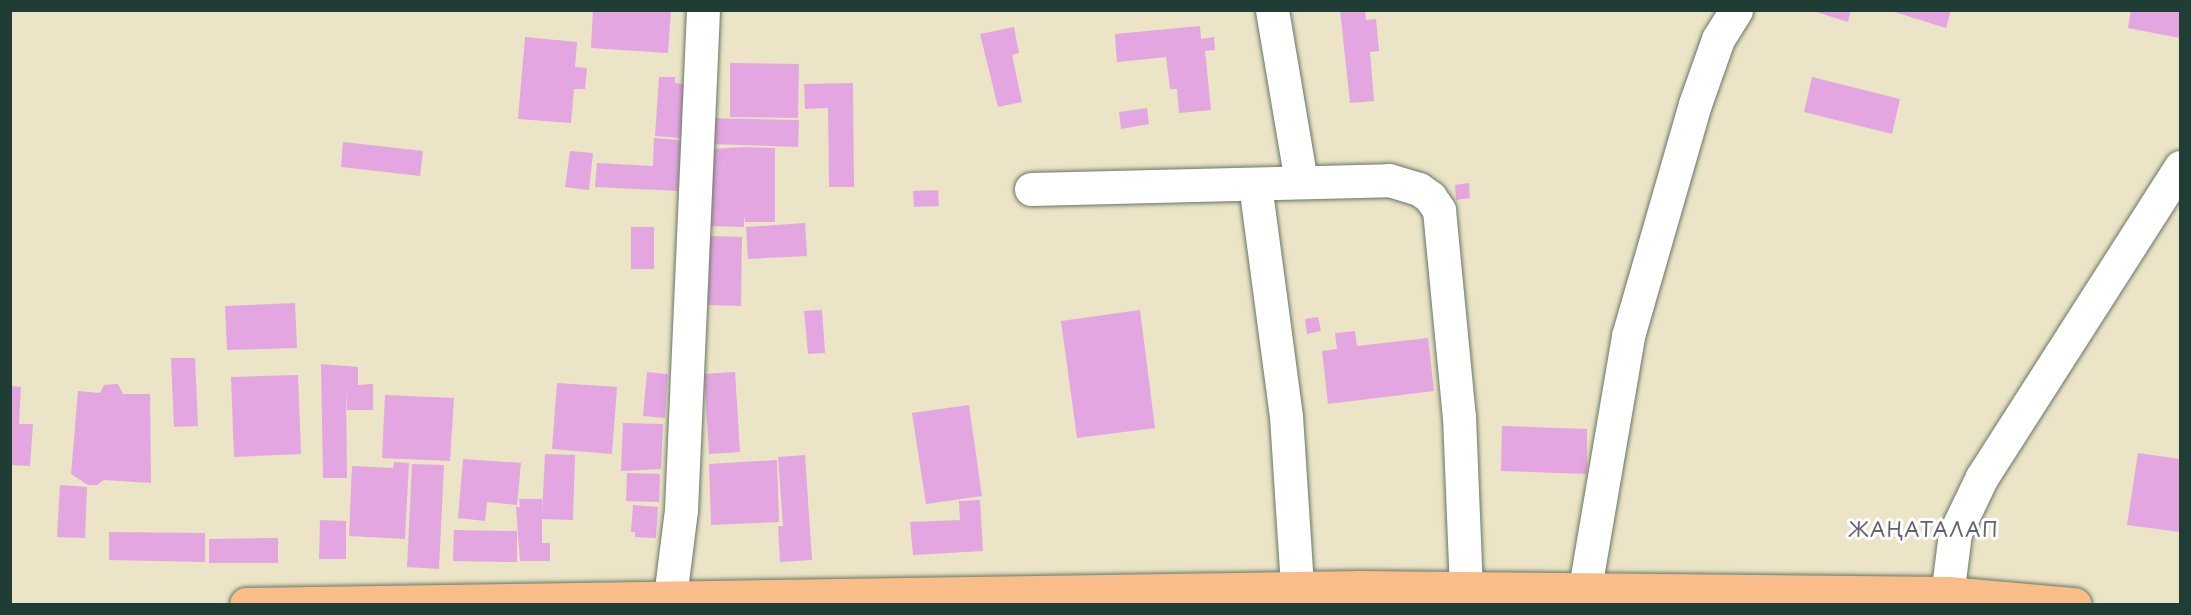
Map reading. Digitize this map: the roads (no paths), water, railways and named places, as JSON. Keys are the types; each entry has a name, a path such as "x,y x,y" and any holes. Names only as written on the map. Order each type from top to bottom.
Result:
{"main road":[{"path":"246,604 670,597 764,600 1297,587 1361,596 1466,587 1586,588 2075,604"}],"street":[{"path":"670,597 681,510 703,10"},
{"path":"1272,10 1300,182"},
{"path":"1586,588 1628,336 1695,104 1718,39 1736,10"},
{"path":"1947,599 1955,533 1982,477 2181,167"},
{"path":"1031,189 1389,180 1419,189 1439,210 1459,416 1466,587"},
{"path":"1255,184 1286,416 1297,587"}],"district":[{"name":"ЖАҢАТАЛАП","path":"1924,529"}]}
